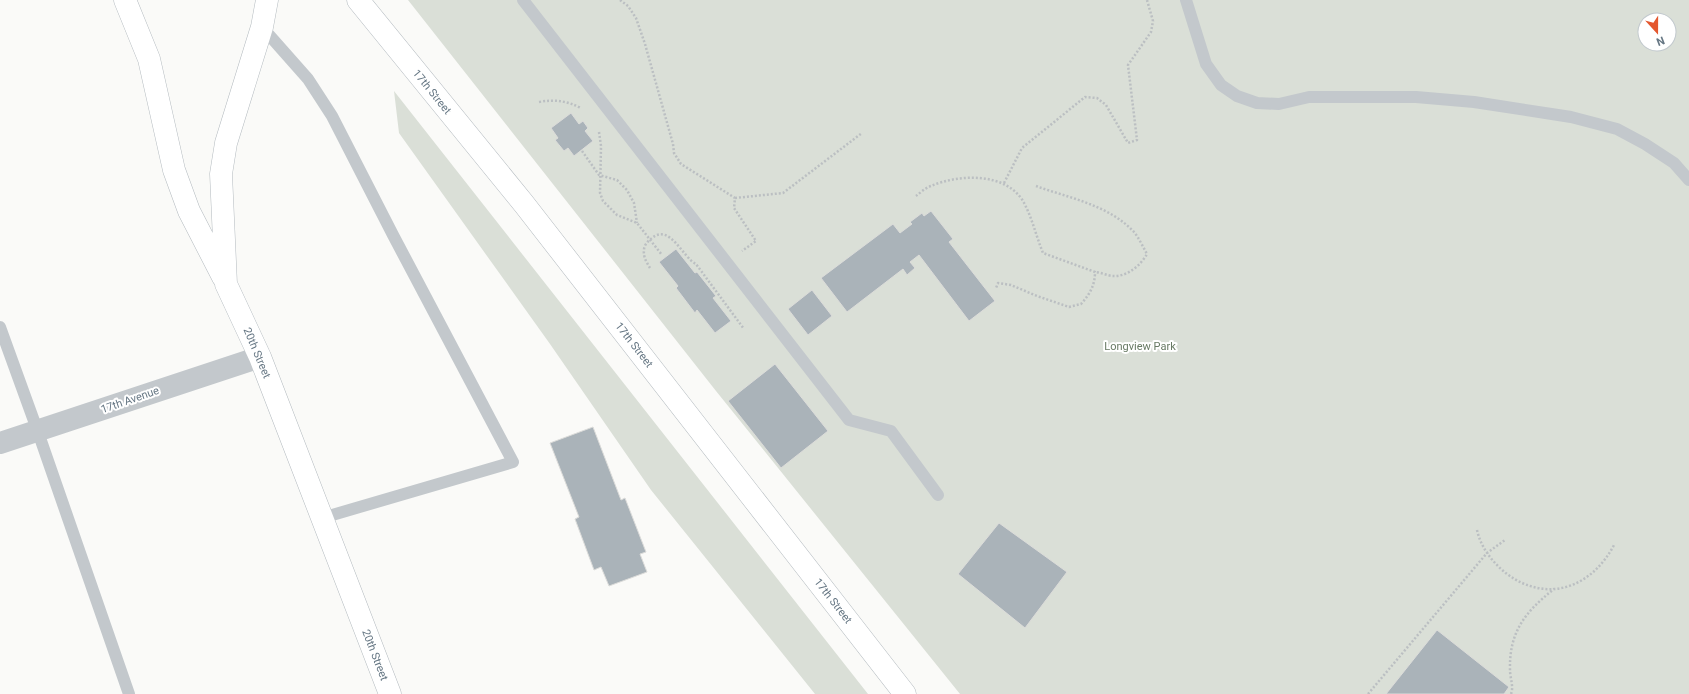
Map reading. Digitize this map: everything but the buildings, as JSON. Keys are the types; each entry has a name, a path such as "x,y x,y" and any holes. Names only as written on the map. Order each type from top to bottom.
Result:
{"street":[{"path":"125,0 149,59 174,170 189,211 226,284"},
{"name":"20th Street","path":"267,0 262,27 226,143 221,174 226,284 260,357 390,694"},
{"name":"17th Street","path":"358,0 524,204 905,694"},
{"name":"17th Avenue","path":"0,443 38,432 260,357"}],"lane":[{"path":"522,0 849,420 891,431 938,495"},
{"path":"1186,0 1206,64 1221,85 1237,96 1257,103 1279,104 1309,97 1416,97 1474,102 1571,117 1617,129 1645,144 1674,163 1689,180"},
{"path":"262,27 308,79 332,116 393,236 513,462 322,518"},
{"path":"0,327 129,694"}],"path":[{"path":"620,0 628,6 636,18 674,144 674,153 681,164 734,198 783,193 862,133"},
{"path":"1004,184 1022,148 1085,97 1096,98 1106,105 1128,143 1137,140 1128,65 1151,32 1153,21 1147,0"},
{"path":"539,102 562,100 574,104 585,111"},
{"path":"597,126 600,134 601,146 599,175 600,193 603,200 617,215 636,222 662,255"},
{"path":"582,151 599,175 617,180 627,190 634,203 636,222"},
{"path":"916,196 929,186 970,178 987,179 1004,184 1017,193 1023,201 1043,253 1112,277 1122,275 1133,270 1144,259 1147,254 1135,234 1114,215 1090,204 1036,186"},
{"path":"727,262 756,241 734,208 734,198"},
{"path":"650,268 644,258 644,249 650,239 660,234 670,237 679,246 690,262 696,264 744,330"},
{"path":"996,288 998,282 1011,285 1069,307 1081,304 1091,293 1095,279 1094,272"},
{"path":"1477,530 1480,540 1493,562 1519,582 1533,588 1549,590 1573,585 1592,573 1602,564 1614,545"},
{"path":"1368,694 1487,553 1505,540"},
{"path":"1511,694 1512,684 1510,671 1513,639 1521,622 1530,610 1554,589"}],"green space":[{"name":"Longview Park","path":"408,0 1689,0 1689,694 960,694 716,391"},
{"path":"394,91 868,694 815,694 651,490 550,344 399,133"}]}
